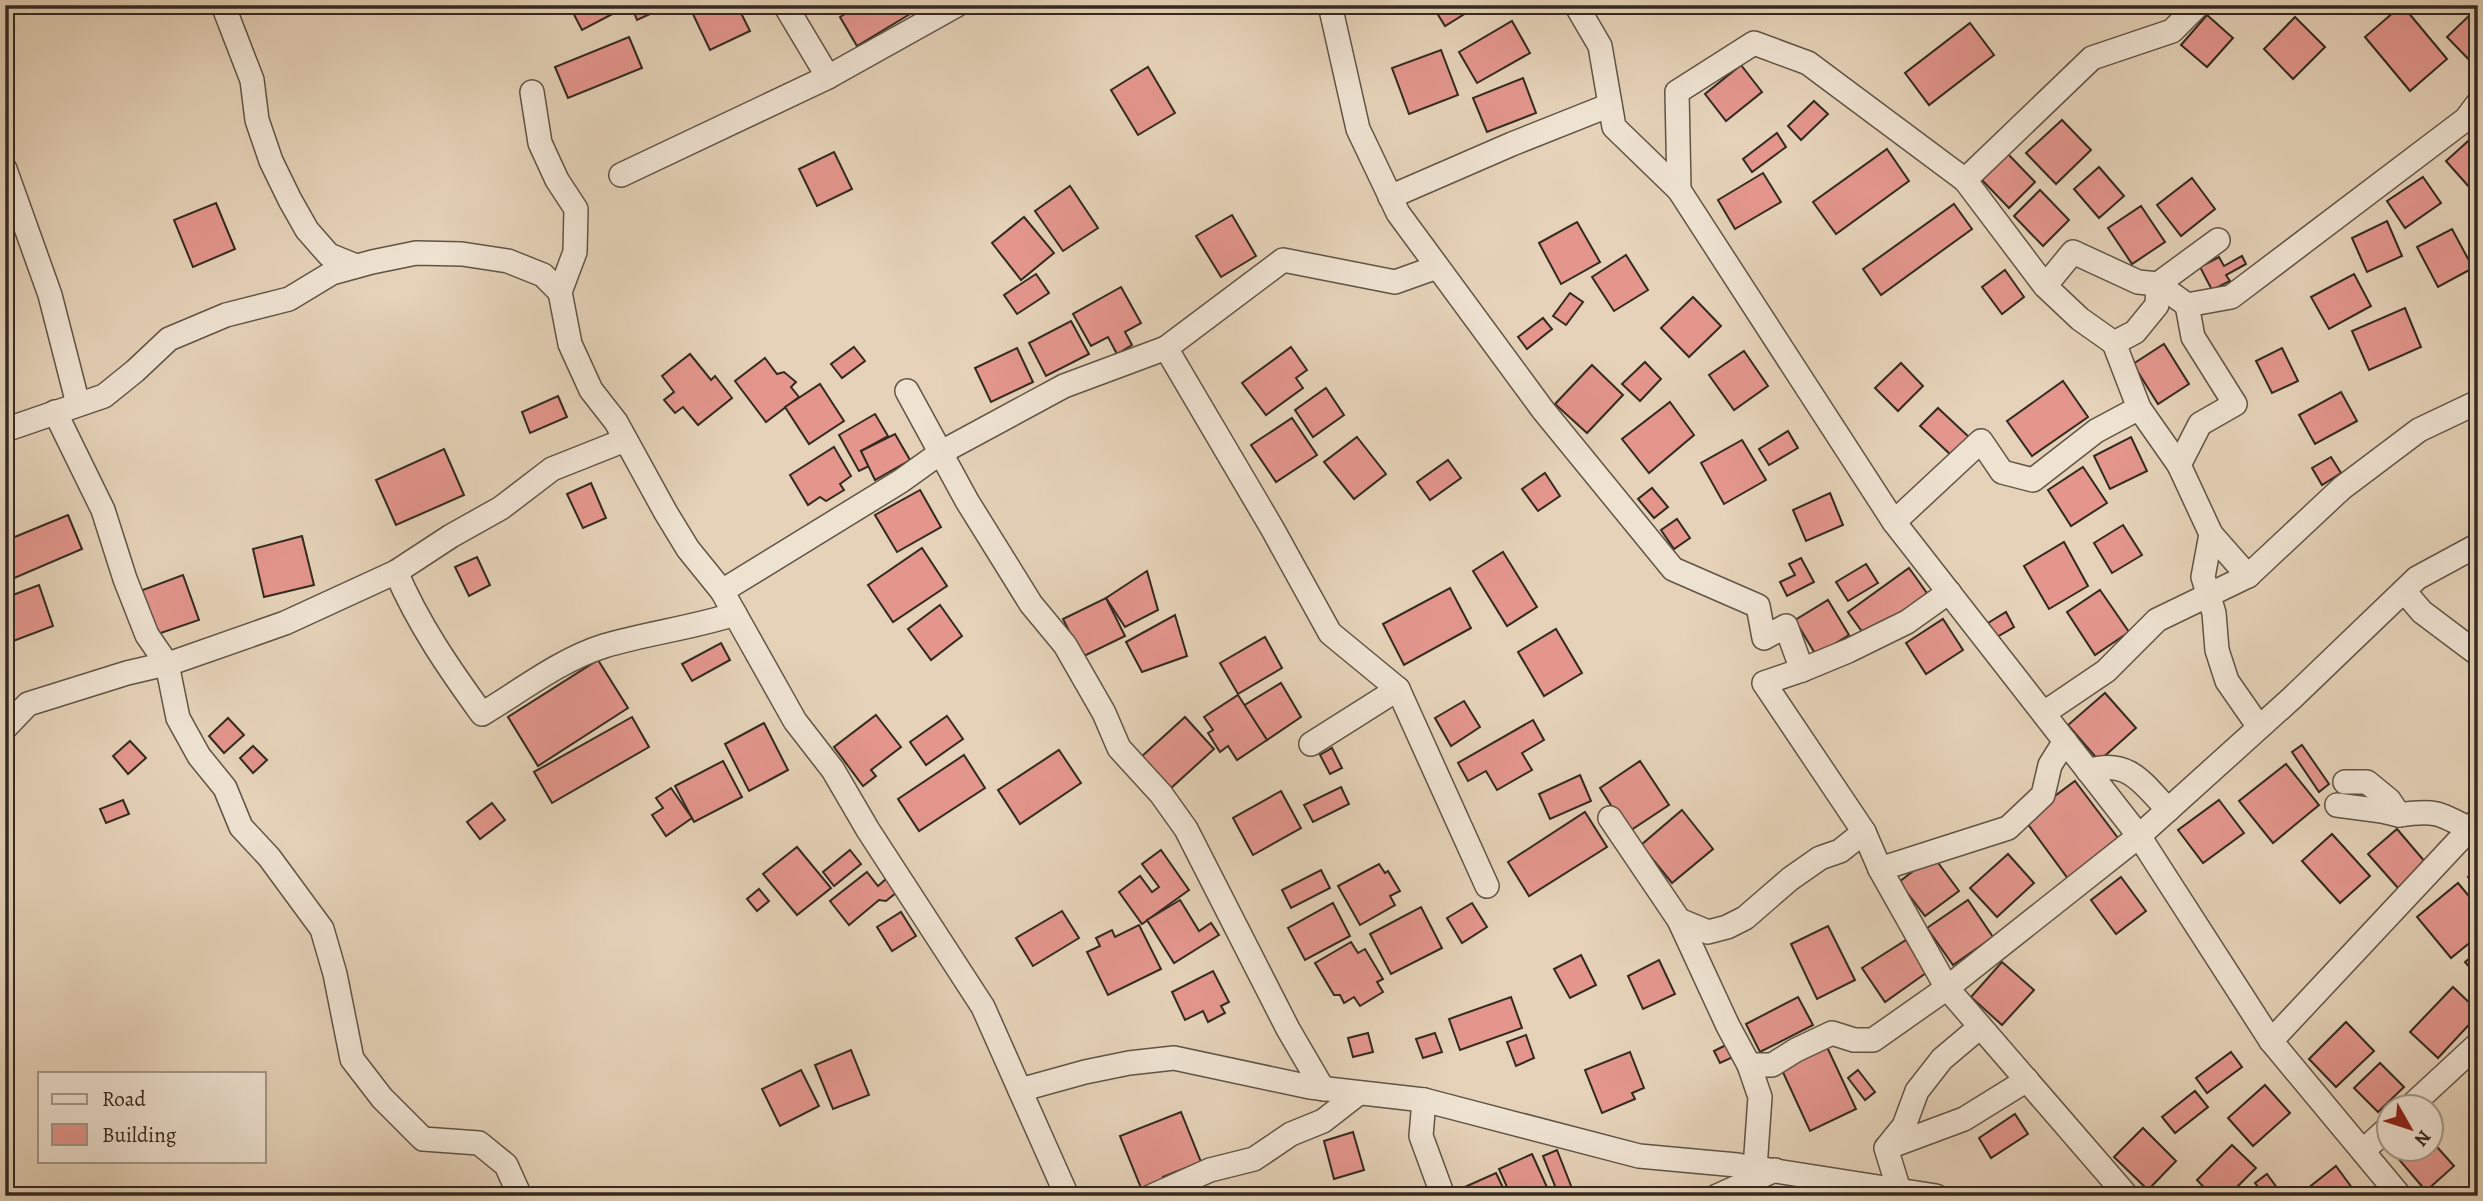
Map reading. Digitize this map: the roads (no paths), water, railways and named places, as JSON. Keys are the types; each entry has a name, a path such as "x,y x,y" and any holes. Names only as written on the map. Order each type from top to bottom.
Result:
{"street":[{"path":"223,5 252,80 257,120 285,191 307,230 329,255 356,266"},
{"path":"785,5 828,77"},
{"path":"621,175 828,77 957,5"},
{"path":"1330,5 1358,129 1398,213 1543,410 1673,569 1758,606 1764,638 1786,625 1802,670"},
{"path":"1576,5 1600,46 1614,127 1679,190 1894,522 2139,836 2271,1041 2395,1193"},
{"path":"1965,180 2092,58 2172,31 2198,5"},
{"path":"1679,190 1677,92 1754,43 1808,63 1965,180 2045,286 2080,319 2113,343 2139,408 2179,465 2211,534 2248,576"},
{"path":"532,92 540,143 557,180 576,209 575,252 560,292 570,344 591,390 616,422 688,549 722,591 795,721 832,770 984,1007 1067,1196"},
{"path":"2045,286 2073,252 2138,282 2158,284 2188,305 2231,297 2466,119 2478,103"},
{"path":"1390,197 1511,144 1610,105"},
{"path":"5,169 50,295 78,404"},
{"path":"2158,284 2218,240"},
{"path":"5,430 104,396 169,339 226,315 289,299 332,273 356,266 416,253 462,254 508,261 543,275 560,292"},
{"path":"722,591 901,481 940,453 1064,386 1166,348 1283,260 1395,282 1437,267"},
{"path":"2113,343 2135,332 2157,305 2158,284"},
{"path":"2179,465 2200,424 2235,404 2193,337 2188,305"},
{"path":"1166,348 1330,633 1398,690 1487,886"},
{"path":"907,391 967,501 1031,604 1065,645 1104,713 1119,748 1161,794 1186,829 1288,1029 1323,1089"},
{"path":"2044,713 2106,671 2157,620 2248,576 2342,488 2418,430 2478,402"},
{"path":"1894,522 1981,440 2002,472 2033,480 2096,431 2139,408"},
{"path":"55,412 103,510 125,579 147,635 167,664 178,718 199,756 225,788 241,827 269,858 322,929 335,974 352,1059 382,1098 423,1139 479,1143 506,1165 520,1196"},
{"path":"5,728 28,704 127,673 167,664 285,623 396,572 501,508 552,469 625,440"},
{"path":"2211,534 2203,577 2210,595 2217,650 2227,681 2259,727"},
{"path":"1749,1065 1772,1065 1832,1033 1854,1040 1873,1040 1947,988 2139,836 2417,578 2478,545"},
{"path":"396,572 429,640 482,714 563,664 603,647 696,626 735,614"},
{"path":"2404,591 2422,612 2478,654"},
{"path":"1949,592 1907,621 1848,651 1765,683 1864,832 1880,869 1947,988 2127,1196"},
{"path":"1311,744 1398,690"},
{"path":"1880,869 2008,828 2043,795 2050,765 2065,741"},
{"path":"2088,771 2104,766 2126,769 2168,810"},
{"path":"2345,782 2367,782 2389,800 2399,815"},
{"path":"2271,1041 2474,824 2428,811 2399,815 2337,806"},
{"path":"1610,818 1679,920 1749,1065 1760,1097 1765,1169"},
{"path":"1679,920 1708,932 1727,927 1745,918 1790,879 1820,858 1840,851 1864,832"},
{"path":"1886,1148 1904,1126 1917,1091 1942,1059 1980,1027"},
{"path":"2427,1092 2478,1044"},
{"path":"1020,1090 1107,1067 1174,1058 1323,1089 1424,1100 1639,1156 1765,1169 1936,1196"},
{"path":"1886,1148 1964,1119 2027,1080"},
{"path":"1152,1196 1210,1170 1254,1159 1290,1134 1323,1121 1359,1093"},
{"path":"1424,1100 1421,1136 1443,1196"},
{"path":"2363,1151 2374,1141"},
{"path":"1886,1148 1899,1190"},
{"path":"1717,1196 1765,1169"}]}
